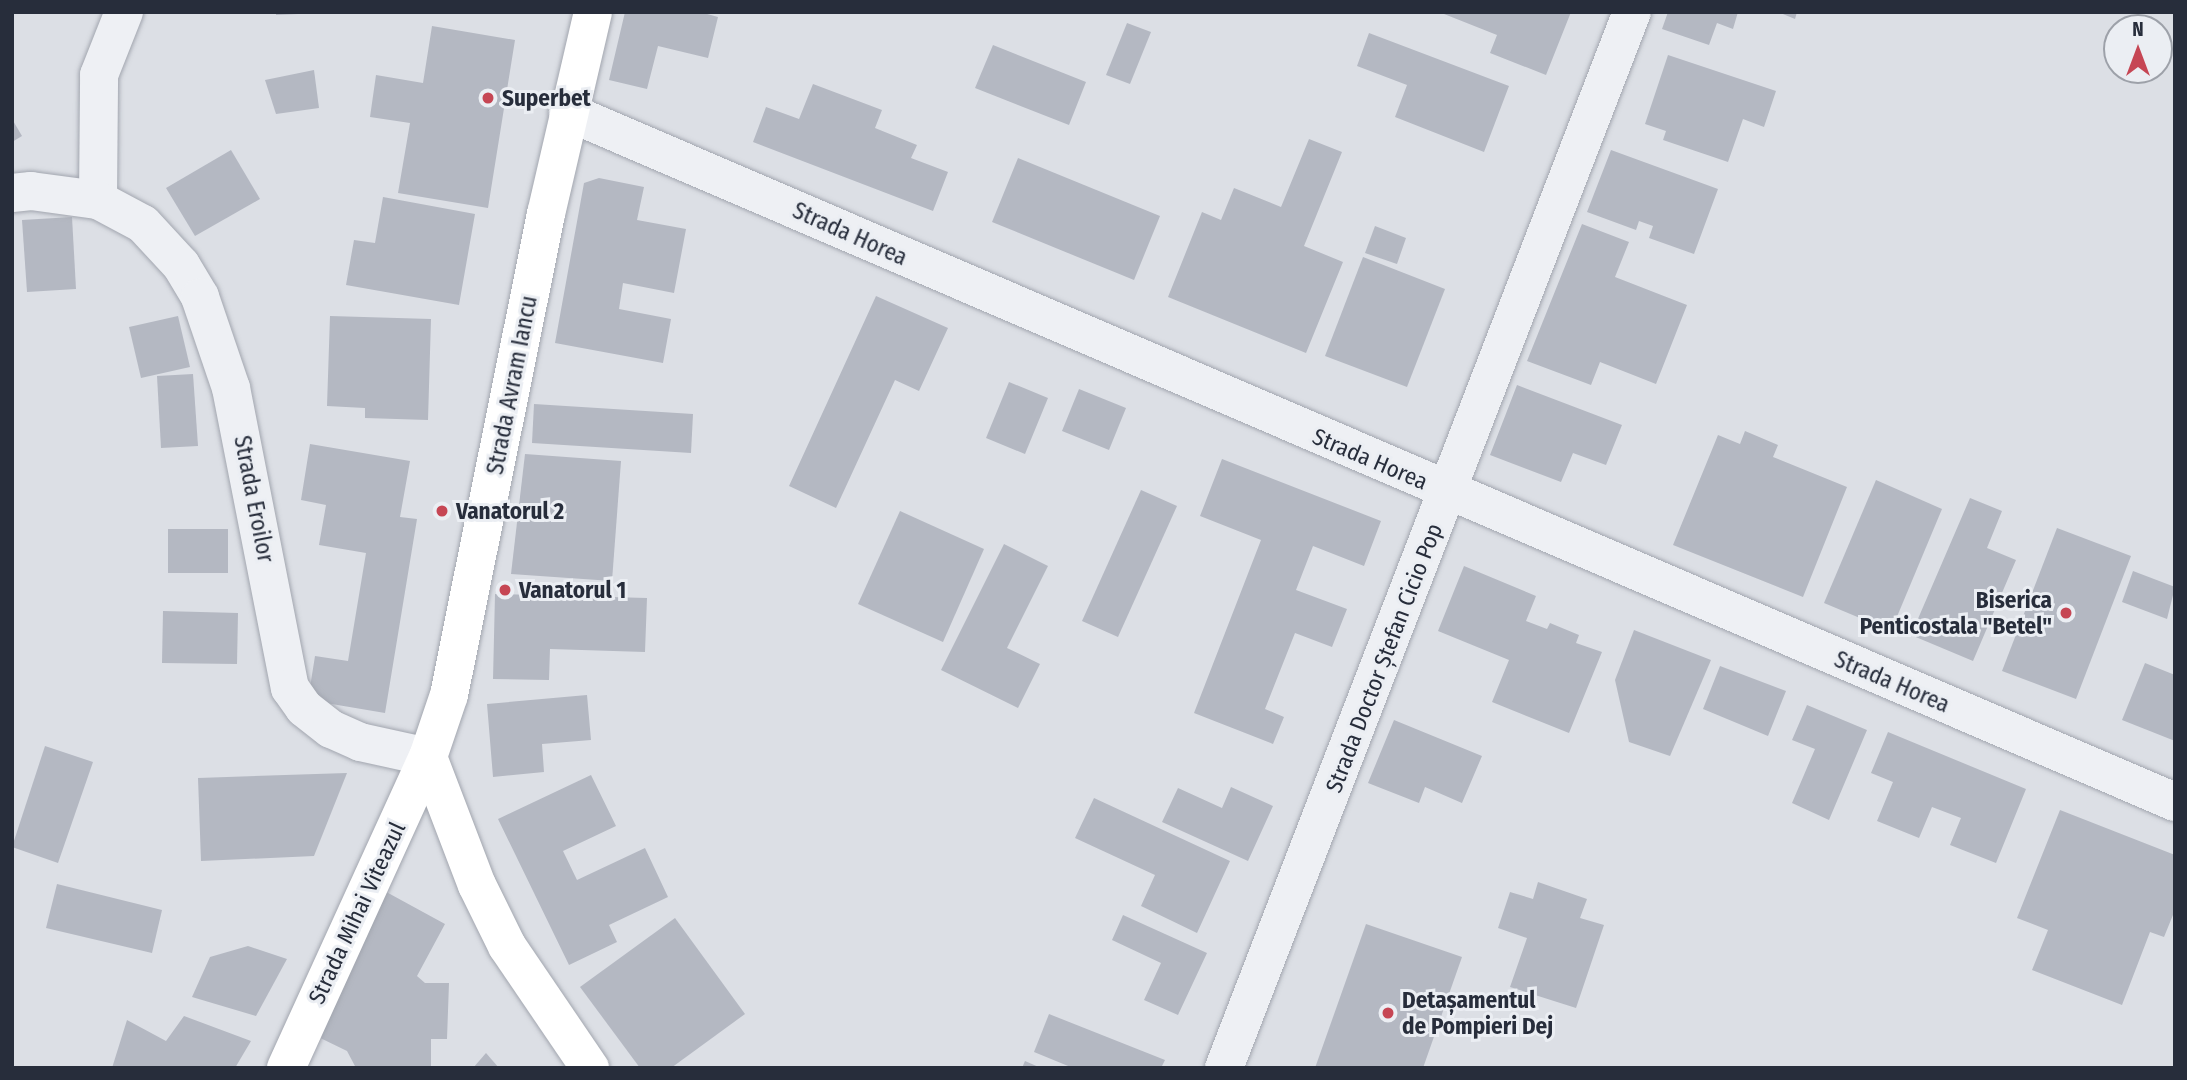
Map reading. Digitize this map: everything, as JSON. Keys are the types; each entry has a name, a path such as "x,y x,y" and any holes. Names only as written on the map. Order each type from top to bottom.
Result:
{"main road":[{"name":"Strada Avram Iancu","path":"428,757 458,662 568,112 593,12"},
{"name":"Strada Mihai Viteazul","path":"286,1068 428,757"},
{"path":"428,757 477,885 507,946 590,1068"}],"street":[{"path":"98,200 99,75 124,12"},
{"name":"Strada Doctor Ștefan Cicio Pop","path":"1224,1068 1449,493 1632,12"},
{"name":"Strada Horea","path":"568,112 1449,493 2175,802"},
{"name":"Strada Eroilor","path":"12,193 31,191 98,200 142,224 162,242 200,297 234,402 290,688 304,708 331,729 360,742 428,757"}],"building":[{"path":"276,12 298,12 298,14 276,15"},
{"path":"625,12 700,12 718,17 708,58 658,46 647,89 609,80"},
{"path":"1439,12 1571,12 1546,75 1490,53 1497,35"},
{"path":"1668,12 1738,12 1733,29 1717,23 1709,45 1662,29"},
{"path":"1778,12 1797,12 1795,19"},
{"path":"1127,23 1151,32 1130,84 1106,75"},
{"path":"432,26 515,40 488,208 398,193 410,123 370,117 376,75 423,83"},
{"path":"1369,33 1509,86 1484,152 1395,117 1407,85 1357,66"},
{"path":"993,45 1086,82 1069,125 975,88"},
{"path":"1668,55 1776,91 1764,127 1743,119 1728,162 1663,140 1666,131 1645,124"},
{"path":"314,70 319,108 276,114 265,80"},
{"path":"813,84 882,110 875,128 917,145 911,158 948,172 933,211 753,142 766,107 799,119"},
{"path":"12,119 22,136 12,142"},
{"path":"1309,139 1342,152 1304,246 1343,262 1306,353 1168,297 1202,212 1221,220 1234,188 1281,207"},
{"path":"231,150 260,199 195,236 166,188"},
{"path":"1611,150 1718,189 1694,254 1649,238 1653,226 1639,221 1636,230 1587,212"},
{"path":"1018,158 1160,216 1134,280 992,222"},
{"path":"599,178 644,187 637,220 686,229 674,293 623,283 619,309 671,319 663,363 555,343 584,183"},
{"path":"383,197 475,214 459,305 346,285 354,240 375,243"},
{"path":"72,217 76,289 27,292 22,220"},
{"path":"1582,224 1629,242 1615,277 1687,305 1656,384 1600,362 1591,385 1527,361"},
{"path":"1375,226 1406,238 1397,264 1365,253"},
{"path":"1363,257 1445,289 1407,387 1325,356"},
{"path":"876,296 948,328 919,391 895,380 836,508 789,486"},
{"path":"178,316 190,367 141,378 129,327"},
{"path":"330,316 431,319 428,420 365,418 365,408 327,406"},
{"path":"193,374 198,446 161,448 157,376"},
{"path":"1009,382 1048,398 1025,454 986,438"},
{"path":"1517,385 1622,425 1606,465 1573,453 1561,482 1490,455"},
{"path":"1079,389 1126,408 1109,450 1062,431"},
{"path":"534,404 693,414 691,453 532,443"},
{"path":"1745,431 1778,445 1773,457 1847,487 1803,597 1673,545 1718,435 1740,444"},
{"path":"310,444 410,461 400,517 417,519 385,713 308,700 315,656 348,661 366,553 319,545 326,505 301,500"},
{"path":"525,454 621,461 612,581 511,574"},
{"path":"1222,459 1381,521 1364,566 1313,546 1296,590 1347,609 1332,647 1295,633 1265,709 1284,717 1273,744 1194,713 1261,540 1200,516"},
{"path":"1876,480 1942,509 1891,631 1824,603"},
{"path":"1141,490 1177,506 1118,637 1082,621"},
{"path":"1970,498 2002,511 1987,548 2016,560 1973,661 1911,635"},
{"path":"900,511 984,549 943,642 858,604"},
{"name":"Biserica Penticostala \"Betel\"","path":"2057,528 2131,556 2076,699 2002,671"},
{"path":"168,529 228,529 228,573 168,573"},
{"path":"1004,544 1048,566 1007,648 1040,664 1018,708 941,670"},
{"path":"1464,566 1536,596 1526,621 1547,629 1550,623 1579,635 1576,643 1602,652 1569,733 1492,702 1509,660 1438,631"},
{"path":"2133,571 2175,587 2167,619 2122,602"},
{"path":"495,594 647,598 645,652 550,649 549,680 493,679"},
{"path":"163,611 238,613 237,664 162,663"},
{"path":"1634,630 1711,660 1670,756 1629,742 1615,680"},
{"path":"2145,663 2175,675 2175,741 2122,720"},
{"path":"1720,666 1786,691 1768,736 1703,709"},
{"path":"587,695 591,740 542,744 544,772 493,777 487,704"},
{"path":"1807,705 1867,730 1829,820 1792,803 1815,749 1792,740"},
{"path":"1394,720 1482,756 1462,803 1425,787 1419,803 1368,783"},
{"path":"1888,732 2026,789 1996,863 1950,845 1961,818 1932,807 1919,838 1877,821 1893,782 1871,773"},
{"path":"45,746 93,762 58,863 12,847"},
{"path":"347,773 314,856 201,861 198,778"},
{"path":"591,775 616,826 563,851 577,880 645,848 668,897 609,925 617,942 569,965 498,819"},
{"path":"1231,787 1273,806 1248,861 1162,822 1178,788 1222,808"},
{"path":"1094,798 1230,861 1197,933 1141,906 1155,875 1075,838"},
{"path":"2060,810 2175,855 2175,910 2164,937 2150,932 2122,1005 2032,970 2048,930 2017,918"},
{"path":"1538,882 1587,899 1580,918 1604,925 1576,1008 1510,987 1527,938 1498,928 1510,892 1533,899"},
{"path":"57,884 162,910 152,953 46,928"},
{"path":"379,888 445,924 417,976 425,983 449,983 447,1039 431,1039 431,1068 356,1068 347,1051 310,1033"},
{"path":"1123,915 1207,953 1178,1015 1144,1000 1161,963 1112,940"},
{"path":"675,918 745,1014 671,1068 640,1068 580,987"},
{"name":"Detașamentul de Pompieri Dej","path":"1366,924 1462,957 1423,1068 1315,1068"},
{"path":"248,946 287,959 256,1016 192,997 210,957"},
{"path":"1049,1014 1165,1060 1161,1068 1073,1068 1034,1052"},
{"path":"184,1016 251,1041 235,1068 112,1068 127,1020 166,1041"},
{"path":"486,1053 499,1068 473,1068"},
{"path":"1025,1061 1041,1068 1022,1068"}],"place":[{"name":"Superbet","path":"488,98"},
{"name":"Vanatorul 2","path":"442,511"},
{"name":"Vanatorul 1","path":"505,590"},
{"name":"Biserica Penticostala \"Betel\"","path":"2066,613"},
{"name":"Detașamentul de Pompieri Dej","path":"1388,1013"}]}
